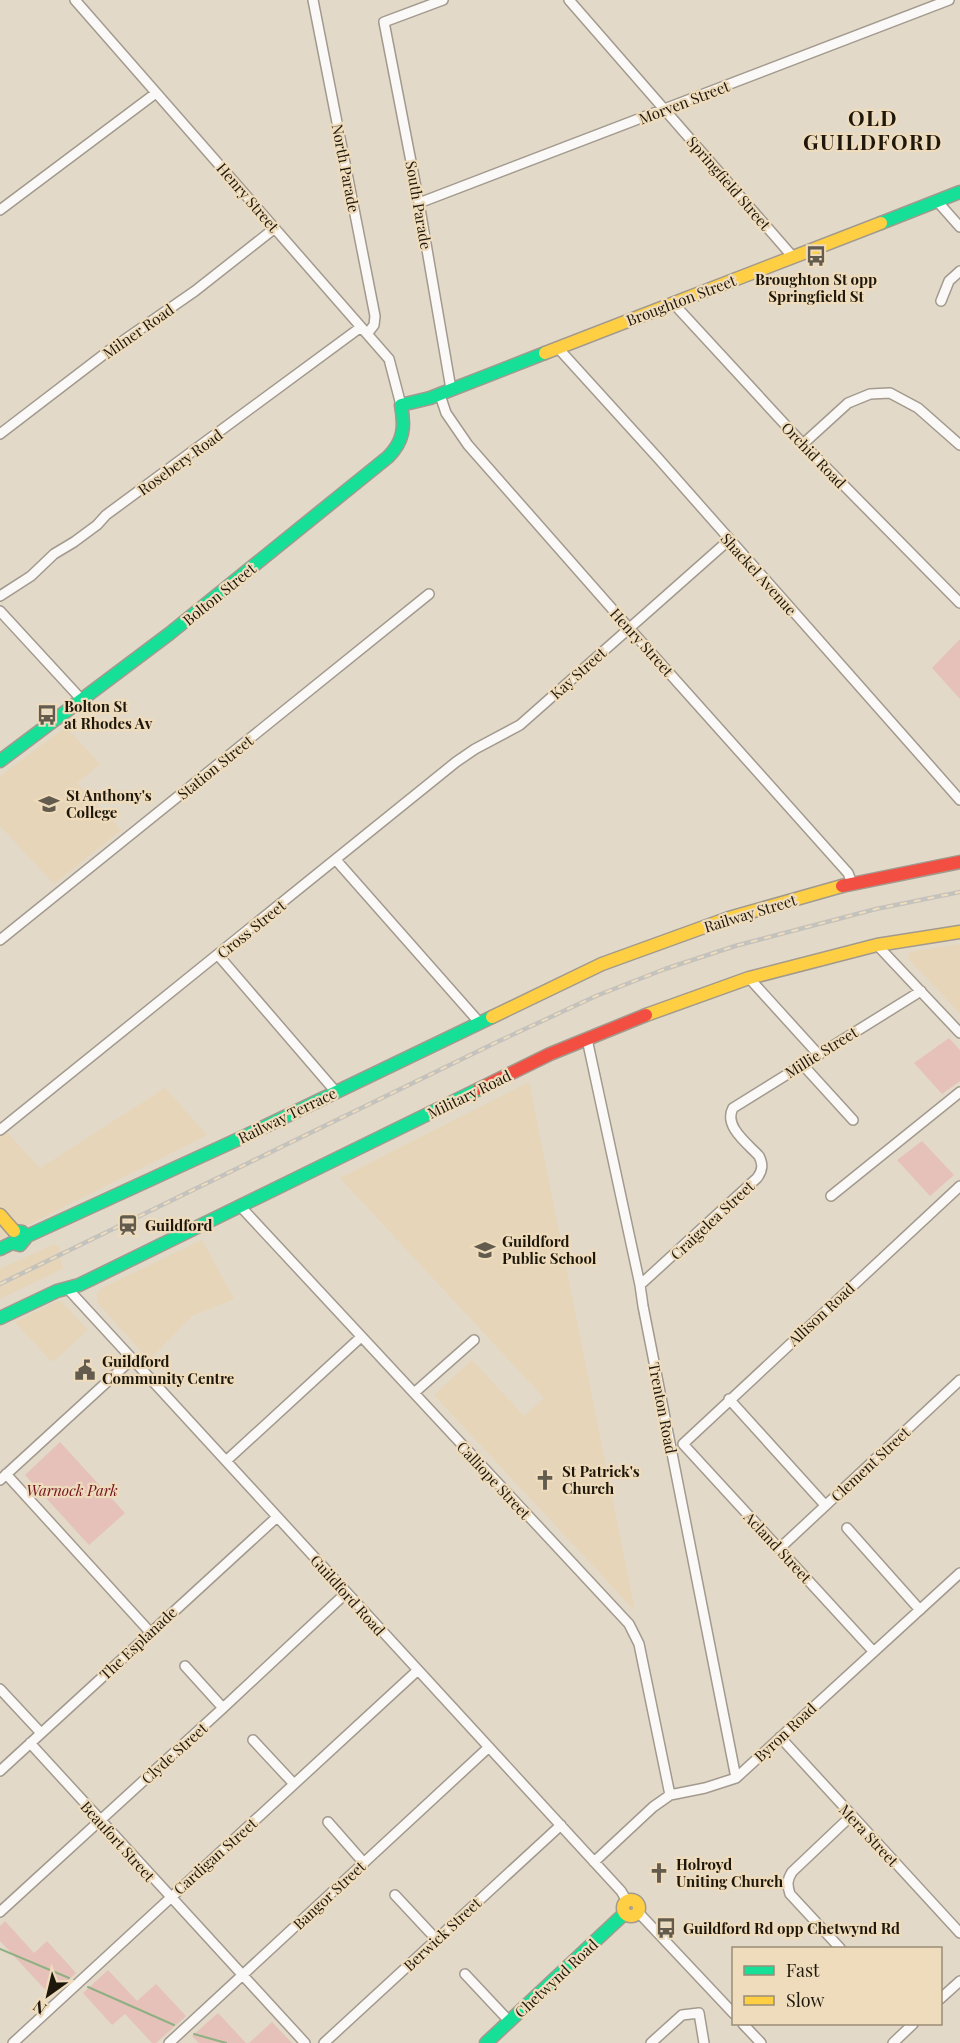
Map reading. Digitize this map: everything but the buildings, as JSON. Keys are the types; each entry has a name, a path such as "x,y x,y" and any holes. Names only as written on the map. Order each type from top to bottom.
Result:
{"street":[{"name":"Henry Street","path":"75,0 389,359 401,405"},
{"name":"North Parade","path":"313,0 375,316 374,325 364,331"},
{"name":"South Parade","path":"435,396 419,203 384,22 443,0"},
{"name":"Springfield Street","path":"569,0 793,257"},
{"name":"Morven Street","path":"419,203 949,0"},
{"path":"0,210 156,93"},
{"name":"Broughton Street","path":"401,405 435,396 960,192"},
{"path":"937,201 960,227"},
{"name":"Milner Road","path":"0,434 107,352 195,291 275,228"},
{"path":"942,301 949,280 960,271"},
{"name":"Orchid Road","path":"673,303 803,444 960,603"},
{"name":"Rosebery Road","path":"0,596 31,576 54,554 74,543 106,515 364,331"},
{"name":"Shackel Avenue","path":"558,348 657,456 960,800"},
{"path":"803,444 848,403 870,394 890,393 918,408 960,445"},
{"name":"Henry Street","path":"435,396 468,445 848,873 852,883"},
{"name":"Bolton Street","path":"0,761 169,634 388,457 399,445 404,434 405,424 401,405"},
{"name":"Kay Street","path":"506,733 520,725 729,540"},
{"name":"Station Street","path":"0,940 429,594"},
{"path":"0,611 82,700"},
{"name":"Cross Street","path":"0,1130 456,762 506,733"},
{"path":"336,860 479,1022"},
{"name":"Railway Street","path":"548,990 602,964 719,922 852,883 960,862"},
{"name":"Military Road","path":"0,1318 57,1291 68,1289 540,1060 617,1025 748,978 877,945 960,932"},
{"path":"877,945 960,1033"},
{"path":"218,955 336,1092"},
{"path":"748,978 818,1054"},
{"name":"Railway Terrace","path":"13,1237 20,1245 24,1242 25,1237 548,990"},
{"name":"Millie Street","path":"730,1120 731,1111 737,1104 921,991"},
{"name":"Trenton Road","path":"587,1039 640,1285 736,1778"},
{"path":"802,1064 853,1119"},
{"path":"831,1196 960,1092"},
{"name":"Craigelea Street","path":"640,1285 758,1178 762,1166 759,1156 735,1130 730,1120"},
{"name":"Allison Road","path":"683,1444 960,1186"},
{"name":"Calliope Street","path":"240,1206 628,1624 639,1644 669,1795"},
{"path":"0,1215 13,1237 0,1249"},
{"name":"Guildford Road","path":"68,1289 594,1862 626,1907"},
{"path":"226,1461 361,1336"},
{"path":"414,1394 474,1340"},
{"path":"132,1359 3,1477 150,1632"},
{"name":"Clement Street","path":"780,1548 960,1380"},
{"path":"729,1399 825,1505"},
{"path":"670,1445 683,1444"},
{"name":"Acland Street","path":"683,1444 873,1651"},
{"name":"The Esplanade","path":"0,1771 277,1517"},
{"path":"847,1528 920,1610"},
{"name":"Byron Road","path":"594,1862 669,1795 705,1788 736,1778 960,1573"},
{"name":"Clyde Street","path":"0,1912 346,1593"},
{"path":"185,1666 223,1708"},
{"name":"Cardigan Street","path":"13,2043 418,1670"},
{"path":"0,1689 41,1733"},
{"name":"Mera Street","path":"780,1737 960,1932"},
{"path":"253,1740 294,1784"},
{"name":"Beaufort Street","path":"30,1743 99,1821 305,2043"},
{"name":"Bangor Street","path":"169,2043 489,1747"},
{"path":"839,1947 790,1894 787,1886 792,1872 851,1816"},
{"path":"328,1822 364,1863"},
{"name":"Berwick Street","path":"324,2043 561,1826"},
{"path":"395,1895 436,1940"},
{"path":"626,1907 632,1916 638,1912 732,2012"},
{"name":"Chetwynd Road","path":"486,2043 626,1907"},
{"path":"465,1974 509,2021"},
{"path":"942,1997 960,1981"},
{"path":"651,2043 682,2015 699,2013 704,2043"},
{"path":"744,2025 761,2043"},
{"path":"893,2043 910,2025"}],"shaded area":[{"name":"St Anthony's College","path":"66,727 100,764 77,783 121,830 54,884 0,826 0,776"},
{"path":"960,944 960,1014 908,958 909,952"},
{"name":"Guildford Public School","path":"529,1082 635,1611 434,1395 472,1360 524,1416 544,1398 340,1178"},
{"path":"165,1088 207,1135 0,1239 0,1125 40,1168"},
{"path":"202,1240 234,1299 192,1316 149,1360 97,1302 97,1293 100,1289"},
{"path":"54,1244 60,1248 64,1268 0,1299 0,1269"},
{"path":"60,1300 88,1330 54,1361 51,1361 15,1322"}],"green space":[{"path":"960,639 960,699 932,668"},
{"path":"949,1038 960,1050 960,1081 942,1094 914,1063"},
{"path":"922,1141 954,1175 930,1196 897,1160"},
{"name":"Warnock Park","path":"60,1442 125,1513 89,1545 25,1475"},
{"path":"5,1921 34,1953 47,1941 76,1973 51,1996 0,1941 0,1926"},
{"path":"108,1970 137,2001 156,1984 186,2016 156,2043 152,2043 125,2014 112,2025 83,1993"},
{"path":"218,2013 246,2043 199,2043 192,2036"},
{"path":"272,2022 292,2043 249,2043"}],"waterway":[{"path":"0,1949 69,1978"},
{"path":"88,1987 174,2025"},
{"path":"194,2034 226,2043"}],"railway":[{"path":"0,1284 596,996 665,969 735,946 876,909 960,892"}],"traffic: fast":[{"path":"881,223 960,192"},
{"path":"0,761 169,634 388,457 402,433 401,405 430,398 545,353"},
{"path":"25,1237 243,1137 492,1017"},
{"path":"0,1318 57,1291 79,1285 479,1089"},
{"path":"12,1243 20,1245 25,1239 22,1232 14,1231"},
{"path":"0,1249 12,1243"},
{"path":"486,2043 625,1913"}],"traffic: slow":[{"path":"545,353 881,223"},
{"path":"492,1017 602,964 729,918 842,886"},
{"path":"646,1015 749,978 877,945 960,932"},
{"path":"0,1215 14,1231"},
{"path":"631,1900 637,1902 639,1908 637,1914 631,1916 625,1914 623,1908 625,1902 631,1900"}],"traffic: jam":[{"path":"842,886 960,862"},
{"path":"479,1089 550,1054 646,1015"}],"place":[{"name":"Broughton St opp Springfield St","path":"816,256"},
{"name":"Bolton St at Rhodes Av","path":"47,715"},
{"name":"St Anthony's College","path":"49,804"},
{"name":"Guildford","path":"128,1225"},
{"name":"Guildford Public School","path":"485,1250"},
{"name":"Guildford Community Centre","path":"85,1370"},
{"name":"St Patrick's Church","path":"545,1480"},
{"name":"Holroyd Uniting Church","path":"659,1873"},
{"name":"Guildford Rd opp Chetwynd Rd","path":"666,1928"}],"district":[{"name":"OLD GUILDFORD","path":"873,129"}]}
